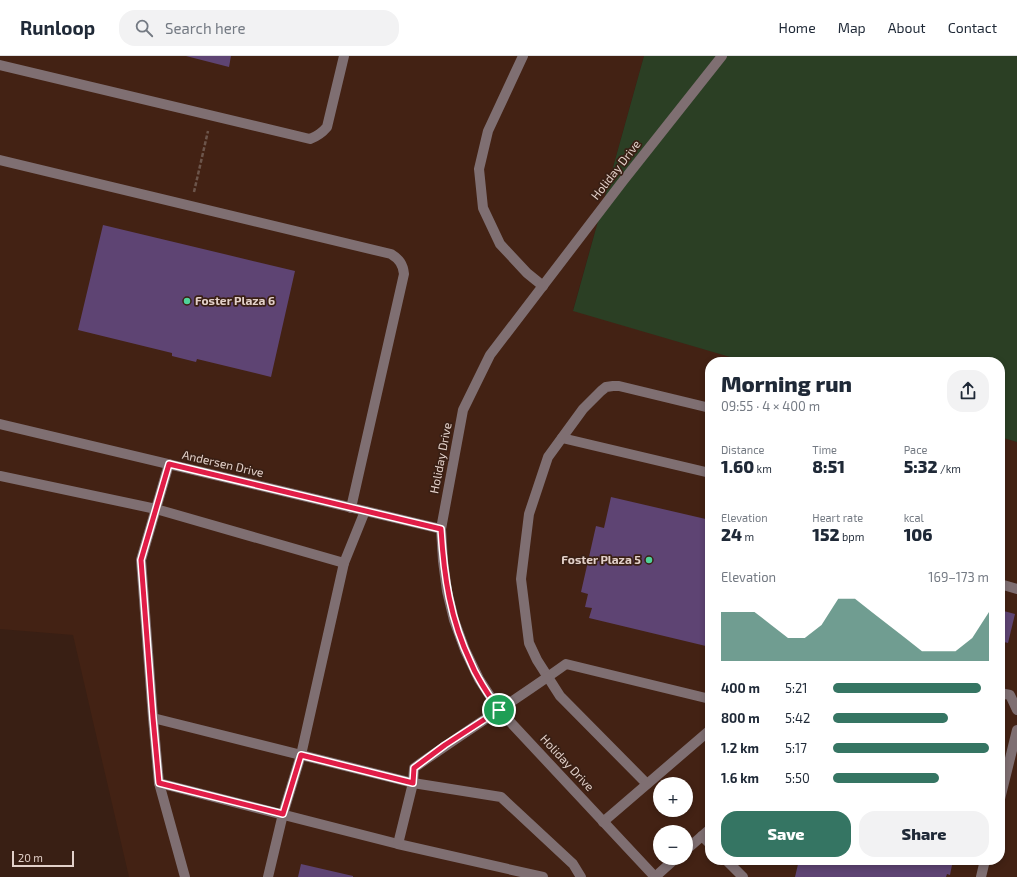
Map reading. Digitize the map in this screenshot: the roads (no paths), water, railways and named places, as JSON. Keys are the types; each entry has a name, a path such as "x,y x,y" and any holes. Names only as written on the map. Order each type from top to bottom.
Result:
{"street":[{"path":"0,65 310,139 317,137 328,127 344,56"},
{"path":"523,56 488,131 479,169 483,208 500,244 527,273 543,286"},
{"name":"Holiday Drive","path":"655,877 499,710 479,679 465,650 454,620 447,591 441,529 463,410 490,355 628,174 722,56"},
{"path":"0,160 391,254 396,257 401,262 404,274 352,508"},
{"path":"647,784 560,696 537,660 529,643 521,579 529,514 548,457 584,409 601,391 612,386 619,386 705,407"},
{"name":"Andersen Drive","path":"0,424 441,529"},
{"path":"562,438 705,472"},
{"path":"169,464 141,560 159,783 185,877"},
{"path":"0,476 156,509 344,563"},
{"path":"268,877 283,814 301,755 344,563 365,511"},
{"path":"1005,585 1017,588"},
{"path":"398,844 413,783 414,768 445,745 566,664 705,698"},
{"path":"1005,694 1010,695 1017,710"},
{"path":"153,718 413,783 500,797 573,864 581,877"},
{"path":"1005,759 1017,730"},
{"path":"604,822 705,734"},
{"path":"159,783 398,844 543,877"},
{"path":"693,844 705,833"},
{"path":"702,836 705,839"},
{"path":"570,877 573,864"},
{"path":"655,877 668,865"},
{"path":"731,865 742,877"},
{"path":"981,877 984,865"}],"place":[{"name":"Foster Plaza 6","path":"187,301"},
{"name":"Foster Plaza 5","path":"649,560"}]}
